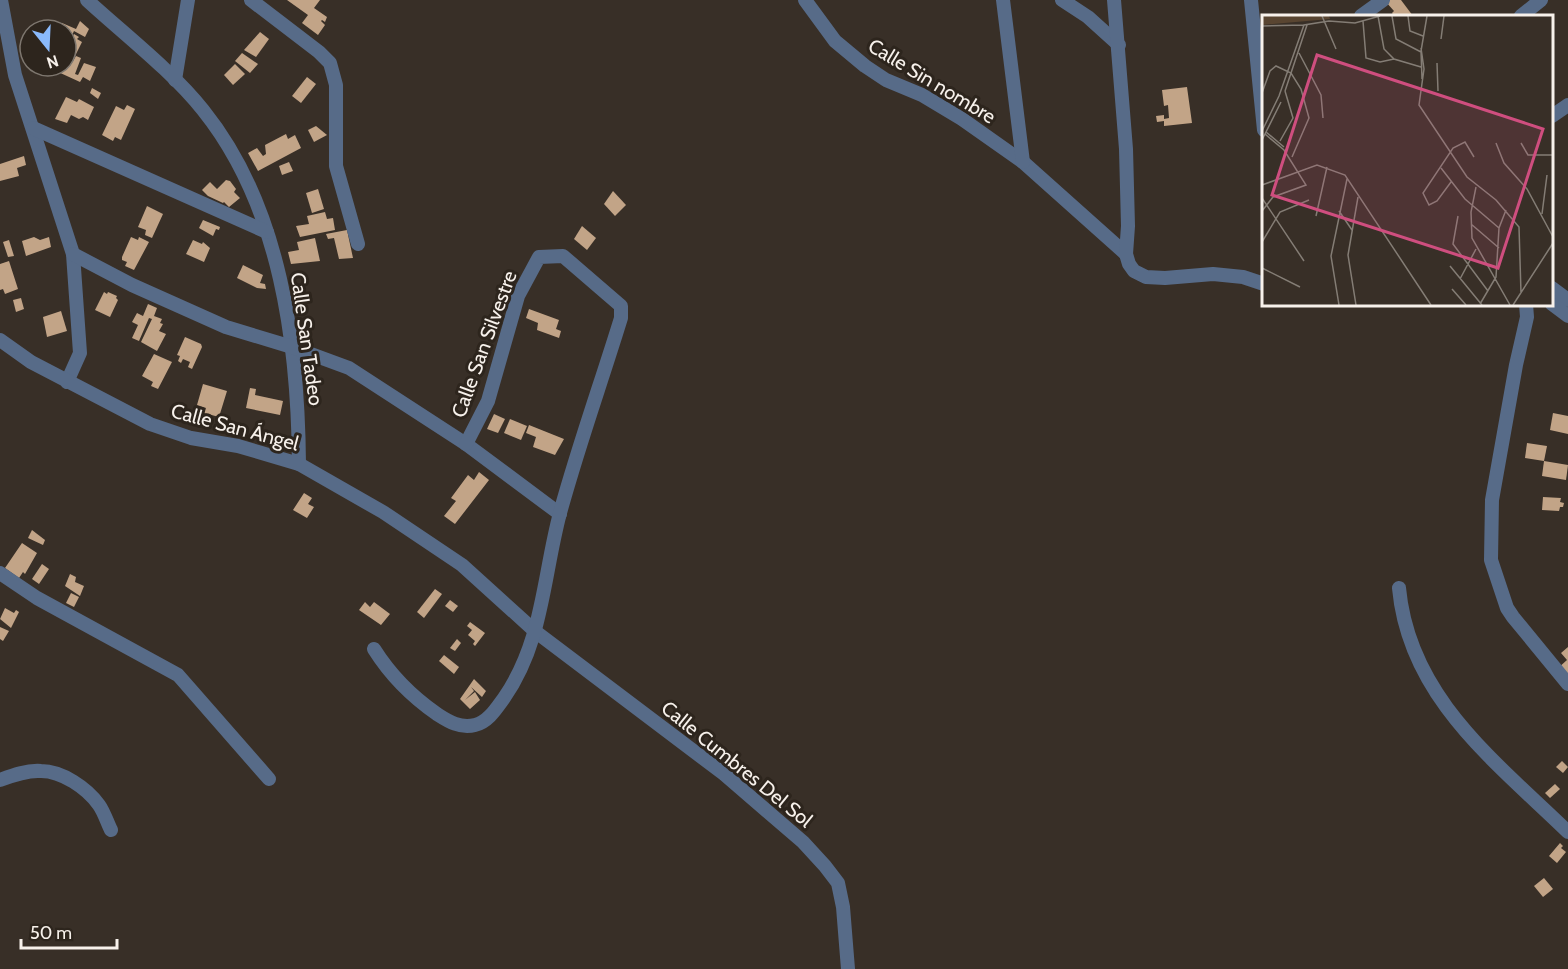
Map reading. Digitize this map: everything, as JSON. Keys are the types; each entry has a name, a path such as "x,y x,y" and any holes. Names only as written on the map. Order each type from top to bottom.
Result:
{"street":[{"path":"1,0 15,75 73,254 80,353 67,382"},
{"name":"Calle San Tadeo","path":"87,0 175,80 202,109 225,140 245,179 267,231 286,298 299,412 299,464"},
{"path":"175,80 188,0"},
{"path":"251,0 330,63 336,85 336,166 358,244"},
{"name":"Calle Sin nombre","path":"805,0 811,5 835,41 865,66 886,80 922,95 962,119 1023,162 1126,254 1134,271 1146,277 1165,278 1213,274 1243,277 1262,284"},
{"path":"1003,0 1023,162"},
{"path":"1062,0 1088,17 1119,45"},
{"path":"1114,0 1126,149 1128,226 1126,254"},
{"path":"1251,0 1262,119"},
{"path":"1362,15 1383,0"},
{"path":"1522,15 1541,0"},
{"path":"1553,115 1568,105"},
{"path":"33,128 267,231"},
{"path":"73,254 132,285 226,327 292,347 349,368 466,444 560,514 536,632 524,663 509,691 494,712 484,721 474,726 450,723 420,702 396,680 375,649"},
{"name":"Calle San Silvestre","path":"466,444 488,401 518,296 539,257 563,256 621,306 621,318 560,514"},
{"path":"1553,289 1568,300"},
{"path":"1553,305 1568,316"},
{"path":"1526,306 1527,317 1492,500 1491,560 1513,617 1568,684"},
{"name":"Calle San Ángel","path":"0,340 31,362 150,424 191,438 238,446 299,464 383,512 462,565 536,632"},
{"path":"0,573 37,598 178,675 269,779"},
{"path":"1399,588 1401,612 1411,643 1435,691 1472,740 1568,832"},
{"name":"Calle Cumbres Del Sol","path":"536,632 724,774 803,842 837,883 843,907 848,969"},
{"path":"0,780 21,773 41,771 56,773 70,780 99,806 111,831"}],"building":[{"path":"287,0 320,0 314,8 327,17 325,22 321,21 325,25 318,35 302,23 308,15"},
{"path":"1401,0 1412,15 1393,15 1394,11 1386,2"},
{"path":"80,21 89,29 85,37 78,33"},
{"path":"260,32 269,39 256,57 244,50"},
{"path":"242,53 258,64 250,73 235,61"},
{"path":"84,63 96,67 90,81 83,77 80,82 71,78 78,78"},
{"path":"235,64 245,74 233,85 224,75"},
{"path":"307,77 316,84 301,103 292,96"},
{"path":"1187,87 1192,123 1164,126 1164,121 1157,122 1156,116 1164,115 1164,119 1169,118 1168,105 1164,106 1162,90"},
{"path":"92,88 101,93 98,99 90,93"},
{"path":"66,97 77,102 79,99 94,107 88,120 71,115 67,123 55,119"},
{"path":"127,105 135,109 121,140 115,137 113,141 102,135 116,106 124,110"},
{"path":"316,126 327,135 314,142 308,130"},
{"path":"286,134 288,139 295,135 301,148 258,171 248,153 257,148 263,156 266,154 265,145"},
{"path":"24,156 26,165 17,168 19,176 0,181 0,164"},
{"path":"289,162 293,171 282,175 279,166"},
{"path":"226,180 230,181 236,189 234,192 240,198 229,207 224,202 208,196 202,190 210,182 217,189"},
{"path":"318,189 324,209 312,213 306,193"},
{"path":"613,191 626,205 615,216 604,204"},
{"path":"147,206 163,214 152,238 145,235 146,230 138,227"},
{"path":"325,212 327,219 333,218 335,230 300,237 296,226 309,224 307,216"},
{"path":"203,220 220,227 219,230 216,229 213,236 199,228"},
{"path":"582,226 596,238 587,250 574,239"},
{"path":"347,230 353,258 339,259 334,238 328,239 326,234"},
{"path":"34,237 40,240 49,237 51,247 26,256 22,241"},
{"path":"131,237 138,240 139,237 149,242 134,270 125,266 127,262 122,260"},
{"path":"315,238 320,261 291,264 288,252 299,250 297,242"},
{"path":"9,240 14,256 8,257 3,242"},
{"path":"193,240 202,244 203,242 210,248 204,262 186,254"},
{"path":"9,261 18,289 5,294 3,289 0,290 0,264"},
{"path":"243,265 263,275 260,283 265,284 266,289 257,288 237,278"},
{"path":"104,292 117,296 118,300 110,317 95,310"},
{"path":"21,298 24,309 16,312 13,300"},
{"path":"148,304 157,308 154,316 162,319 160,323 163,324 159,331 166,334 157,351 141,342 152,319 149,318 139,341 132,338 138,325 132,322 137,313 143,316"},
{"path":"529,309 559,320 556,329 561,331 559,338 537,330 538,323 526,318"},
{"path":"61,311 67,331 47,337 43,317"},
{"path":"185,337 201,344 202,347 192,369 188,367 190,362 183,359 181,363 178,361 180,356 177,355"},
{"path":"154,354 172,362 158,389 151,386 153,382 142,376"},
{"path":"203,384 227,391 219,417 204,413 206,408 197,405"},
{"path":"250,388 256,389 255,395 283,401 280,415 246,408"},
{"path":"1553,413 1568,416 1568,434 1550,430"},
{"path":"494,414 505,419 498,433 487,429"},
{"path":"510,419 527,426 521,440 504,433"},
{"path":"529,425 564,439 555,455 533,447 536,437 526,433"},
{"path":"1527,443 1547,446 1544,461 1525,458"},
{"path":"1544,461 1568,465 1566,480 1542,476"},
{"path":"479,472 489,480 455,524 444,516 456,501 451,498 468,475 474,480"},
{"path":"304,493 312,498 308,504 314,507 307,518 293,510"},
{"path":"1543,497 1561,498 1560,502 1564,503 1563,507 1560,507 1559,511 1542,510"},
{"path":"32,530 45,540 43,545 28,538"},
{"path":"22,543 37,553 25,574 23,572 19,578 5,568"},
{"path":"42,564 49,569 39,584 32,579"},
{"path":"70,574 76,577 75,582 84,586 80,596 65,586"},
{"path":"435,589 442,594 424,618 417,612"},
{"path":"71,593 79,597 74,607 66,603"},
{"path":"450,600 458,606 453,612 445,606"},
{"path":"365,602 370,607 374,602 390,614 381,625 359,610"},
{"path":"5,608 14,613 16,610 19,612 11,628 0,619"},
{"path":"470,622 485,633 475,646 473,644 475,641 468,635 472,630 467,626"},
{"path":"0,627 9,631 3,641 0,639"},
{"path":"457,639 461,643 455,651 450,648"},
{"path":"1568,647 1568,680 1557,669 1567,660 1561,653"},
{"path":"444,655 459,667 454,674 439,661"},
{"path":"474,679 486,691 482,697 471,687 474,691 465,700 475,692 480,700 470,709 460,699"},
{"path":"1562,761 1568,767 1563,773 1556,767"},
{"path":"1555,784 1560,789 1550,798 1545,793"},
{"path":"1560,843 1563,846 1561,848 1566,852 1557,863 1549,856"},
{"path":"1544,878 1553,889 1543,897 1534,886"}]}
